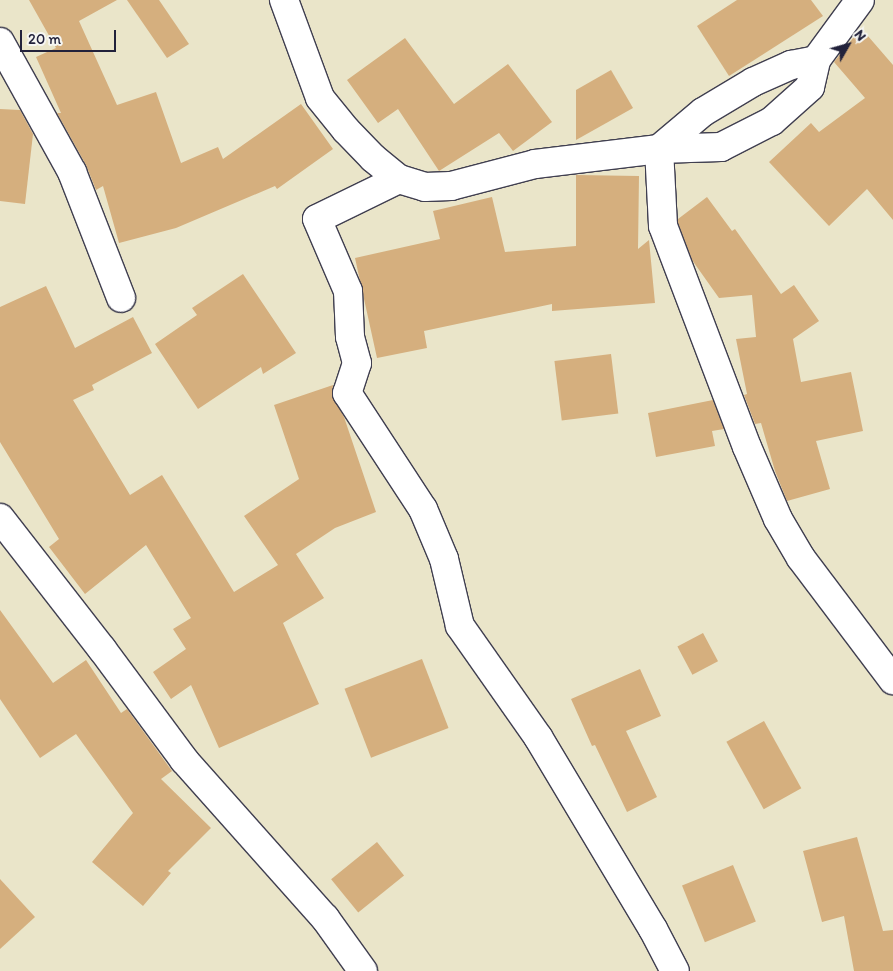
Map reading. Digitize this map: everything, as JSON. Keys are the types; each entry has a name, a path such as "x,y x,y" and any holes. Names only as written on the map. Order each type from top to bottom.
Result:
{"street":[{"path":"284,0 320,98 346,130 373,158 399,179 425,187 451,186 535,164 659,149 721,148 772,122 810,87 816,60 860,0"},
{"path":"0,42 72,172 121,298"},
{"path":"659,149 703,112 753,82 791,65 816,60"},
{"path":"659,149 664,226 747,447 778,519 801,558 893,680"},
{"path":"399,179 317,218 348,291 350,337 357,363 347,393 424,509 444,559 460,626 538,737 653,929 675,971"},
{"path":"0,518 102,649 184,760 325,918 363,971"}],"building":[{"path":"29,0 117,0 79,21 117,105 156,92 181,163 218,147 223,159 301,104 333,149 277,189 275,186 176,228 119,243 103,186 96,190 86,165 57,113 61,113 36,57 56,48"},
{"path":"127,0 159,0 189,44 167,58"},
{"path":"737,0 811,0 823,16 729,76 697,26"},
{"path":"861,28 893,65 893,220 867,189 829,226 769,162 811,123 819,132 865,98 834,62"},
{"path":"405,38 454,104 508,64 552,122 513,151 499,133 439,171 398,109 378,123 347,80"},
{"path":"611,70 633,108 576,140 576,90"},
{"path":"0,109 20,110 33,134 25,204 0,201"},
{"path":"576,175 639,176 638,249 649,240 655,303 552,311 552,304 424,331 427,348 377,358 355,258 440,239 433,211 492,197 505,252 576,246"},
{"path":"707,197 732,231 735,229 781,294 794,285 819,321 793,339 801,382 851,372 863,431 816,441 830,489 787,501 775,471 761,423 755,424 744,395 747,394 736,339 756,337 752,295 719,298 692,260 678,223 678,219"},
{"path":"243,274 296,353 263,374 261,367 198,409 155,344 197,315 192,308"},
{"path":"46,286 75,348 133,317 152,353 92,385 94,390 73,400 130,495 162,475 234,592 278,565 244,516 299,479 274,405 333,385 332,395 344,417 376,512 335,528 296,554 324,598 283,623 319,704 219,748 191,685 171,699 153,672 186,649 173,629 191,618 146,545 85,594 49,547 59,539 0,442 0,307"},
{"path":"611,354 618,414 562,420 554,361"},
{"path":"713,400 724,429 712,431 715,446 656,457 648,413"},
{"path":"0,610 53,683 86,660 121,713 127,709 172,771 161,779 211,828 168,871 171,873 143,906 92,862 133,813 76,734 40,758 0,699"},
{"path":"703,633 718,661 692,675 677,647"},
{"path":"422,659 449,728 371,758 345,689"},
{"path":"640,669 661,716 626,731 657,797 627,812 595,745 592,746 571,699"},
{"path":"764,721 801,788 764,809 726,742"},
{"path":"857,837 883,931 893,930 893,971 854,971 844,916 822,922 803,851"},
{"path":"377,842 404,875 358,913 331,879"},
{"path":"733,865 756,922 705,942 682,886"},
{"path":"0,879 35,917 0,949"}]}
